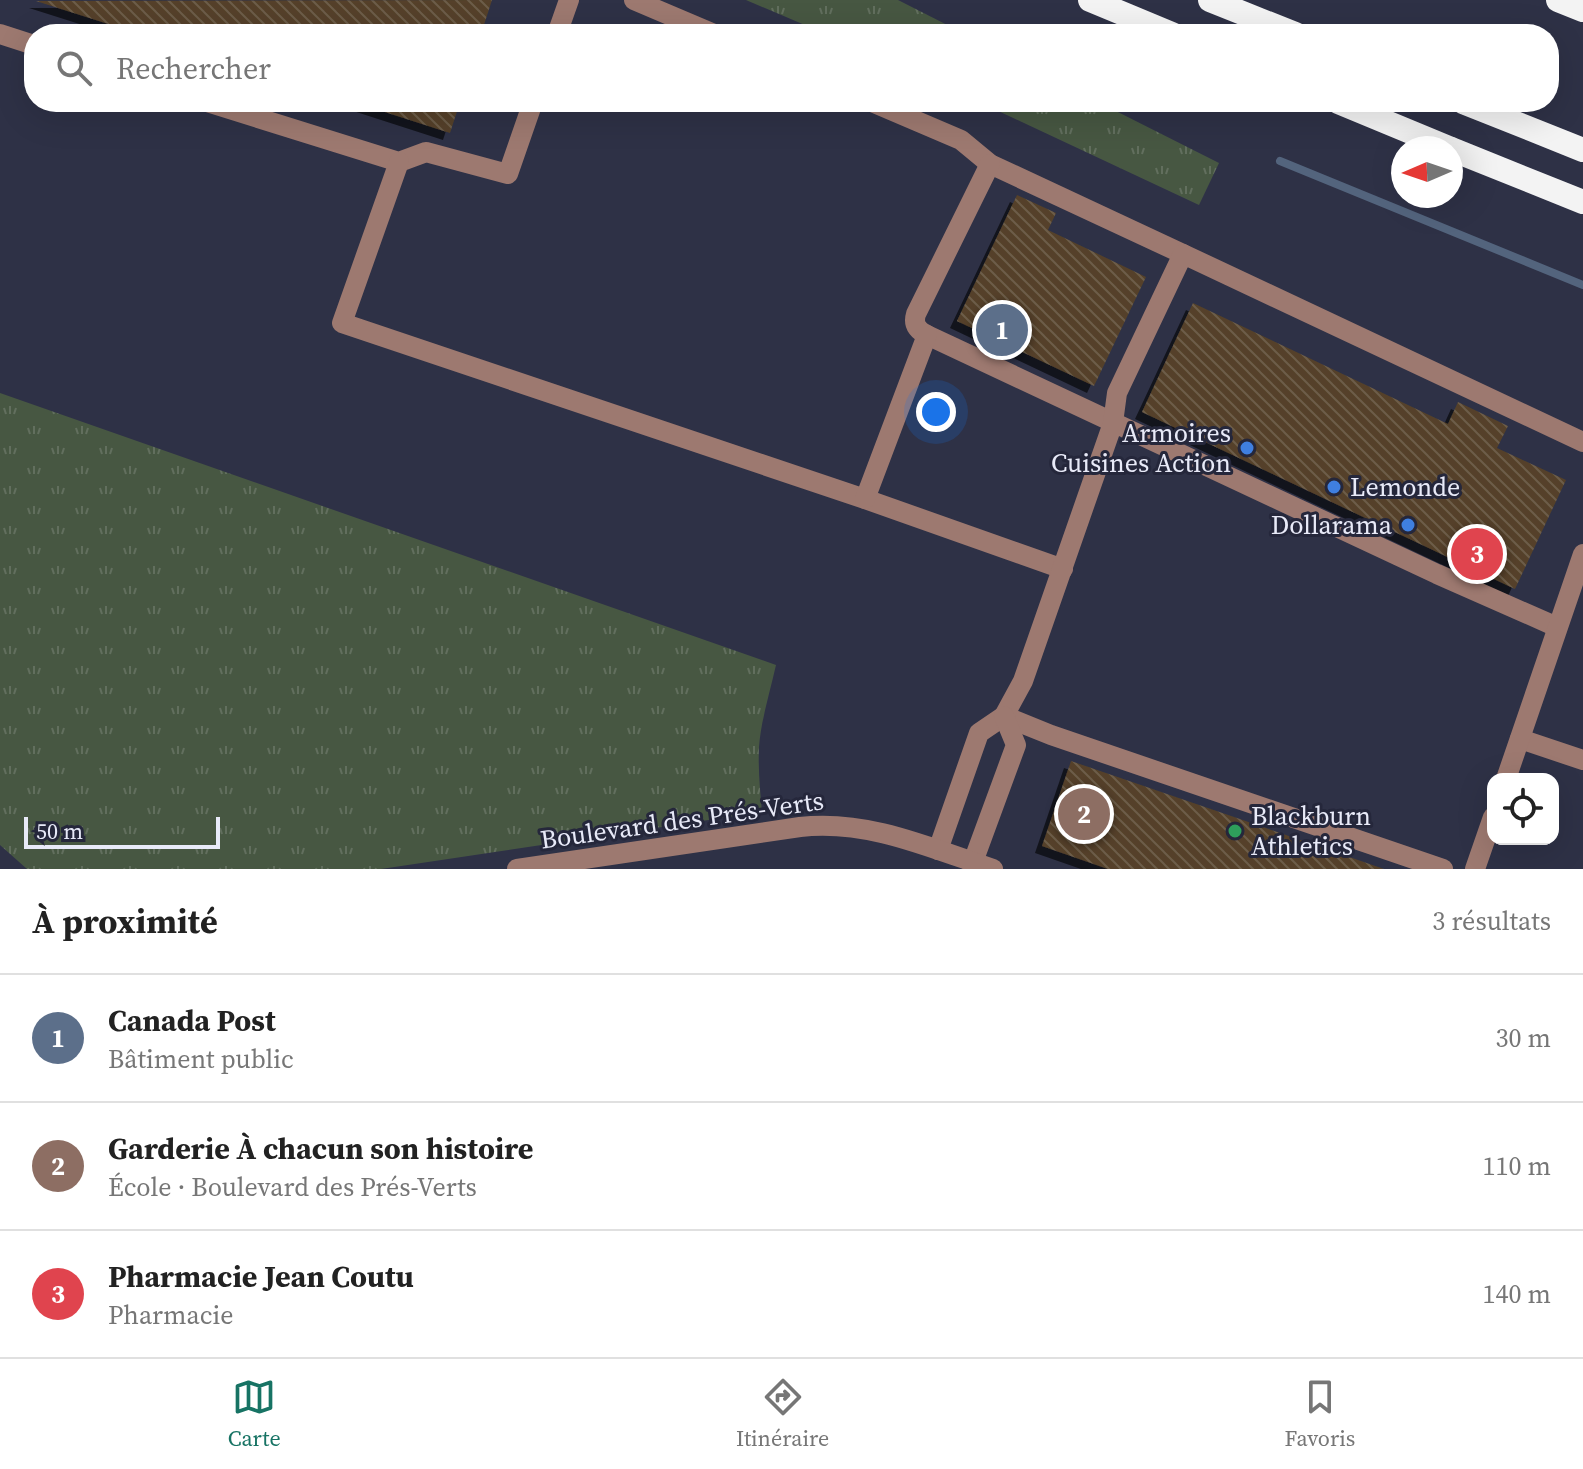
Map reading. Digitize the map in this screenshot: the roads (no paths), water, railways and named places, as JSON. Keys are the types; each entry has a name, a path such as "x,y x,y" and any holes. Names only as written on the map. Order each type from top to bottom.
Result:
{"highway":[{"path":"1090,0 1148,24"},
{"path":"1210,0 1270,24"},
{"path":"1558,0 1583,10"},
{"path":"1362,112 1421,136"},
{"path":"1488,112 1583,150"},
{"path":"1463,153 1583,202"}],"street":[{"path":"561,24 569,0"},
{"path":"634,0 690,24"},
{"path":"0,34 24,42"},
{"path":"239,112 399,162 426,152 508,174 530,112"},
{"path":"895,112 961,140 990,164 1583,442"},
{"path":"399,162 342,323 1063,569"},
{"path":"990,164 916,314 917,327 927,335 1113,423 1557,627"},
{"path":"938,850 979,733 1004,716 1023,681 1113,423 1117,393 1183,254"},
{"path":"865,499 927,335"},
{"path":"1508,773 1583,554"},
{"path":"983,866 1016,745 1004,716"},
{"path":"1004,716 1085,747 1443,869"},
{"path":"1520,739 1583,760"},
{"name":"Boulevard des Prés-Verts","path":"517,869 816,825 863,828 983,866"},
{"path":"1475,869 1487,834"}],"waterway":[{"path":"1280,161 1583,285"}],"place":[{"name":"Canada Post","path":"1002,330"},
{"name":"Armoires Cuisines Action","path":"1247,448"},
{"name":"Lemonde","path":"1334,487"},
{"name":"Dollarama","path":"1408,525"},
{"name":"Pharmacie Jean Coutu","path":"1477,554"},
{"name":"Garderie À chacun son histoire","path":"1084,814"},
{"name":"Blackburn Athletics","path":"1235,831"}]}
